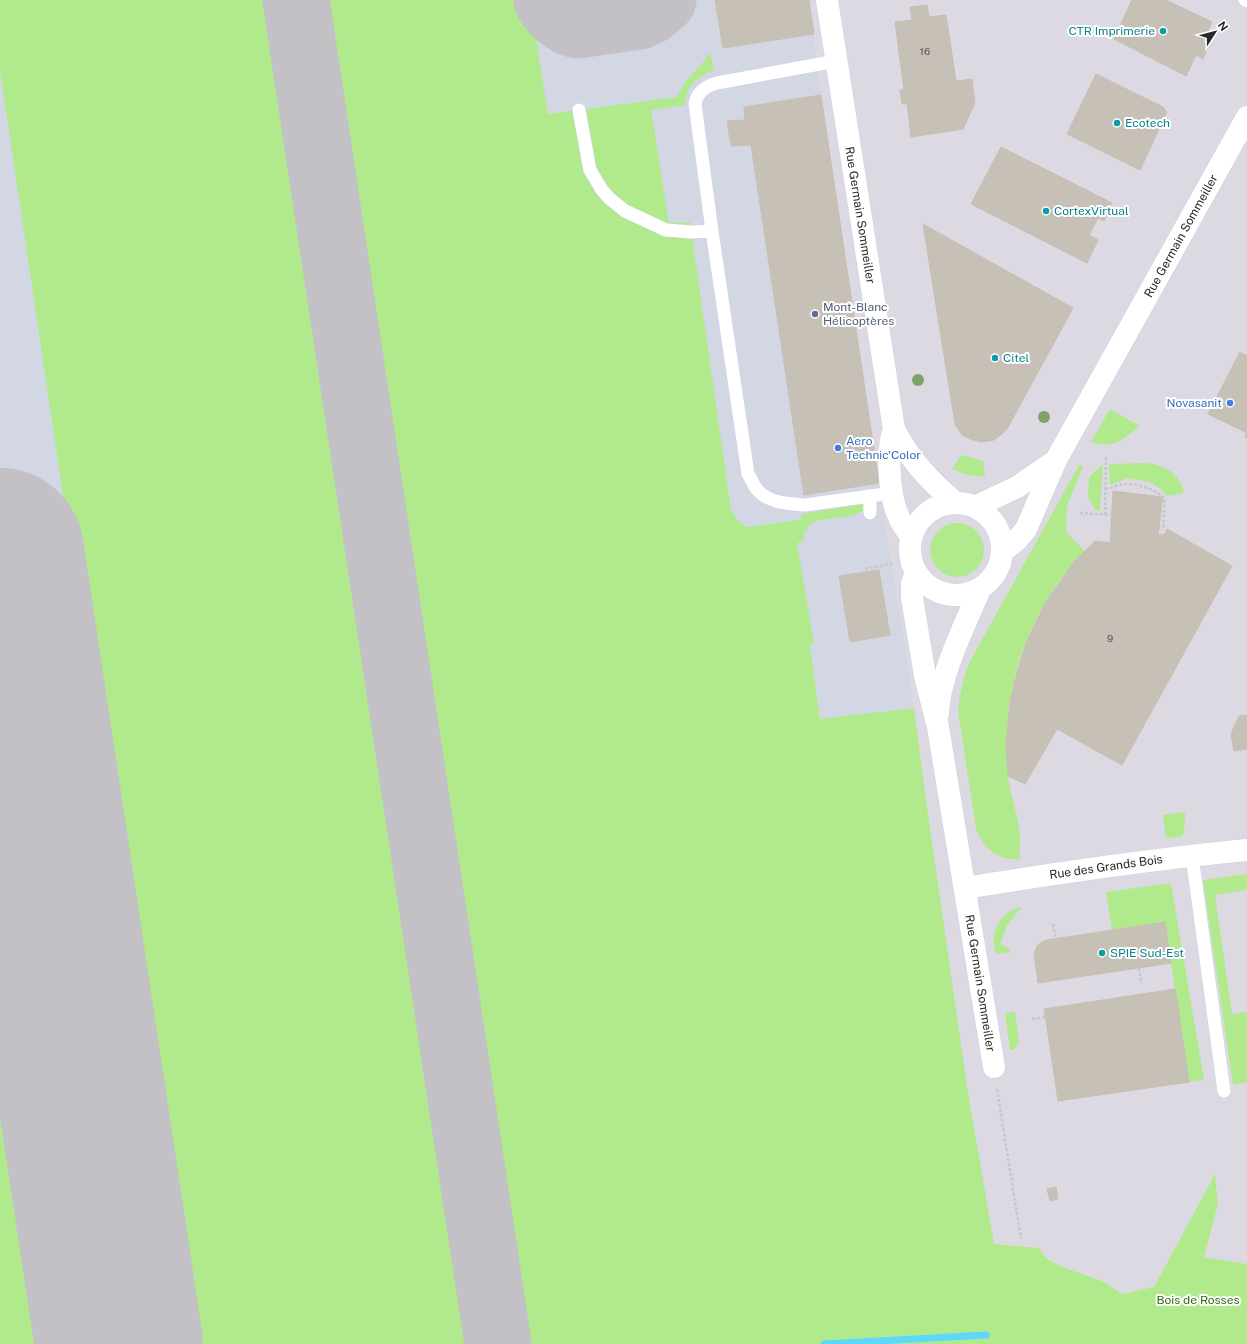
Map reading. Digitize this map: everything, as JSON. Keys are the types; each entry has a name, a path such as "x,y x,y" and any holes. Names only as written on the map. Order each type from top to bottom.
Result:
{"street":[{"name":"Rue Germain Sommeiller","path":"827,0 894,429 900,442 916,465 935,485 966,505 983,512 996,525 1002,542 1002,552 998,569 980,589 962,595 945,594 928,586 914,567 910,552 911,536 919,521 925,514 939,506 966,505 1022,484 1056,460"},
{"name":"Rue Germain Sommeiller","path":"1002,552 1017,540 1026,529 1056,460 1247,117"},
{"name":"Rue Germain Sommeiller","path":"894,429 889,449 892,493 897,513 903,526 911,536"},
{"name":"Rue Germain Sommeiller","path":"914,567 911,590 912,598 925,676 938,727 994,1067"},
{"name":"Rue Germain Sommeiller","path":"938,727 940,696 946,673 980,589"},
{"name":"Rue des Grands Bois","path":"965,888 1062,872 1247,850"}],"lane":[{"path":"836,61 717,82 705,88 698,95 696,104 712,231 748,474 756,489 769,499 799,505 892,493"},
{"path":"578,110 590,170 602,190 609,198 625,211 666,230 691,232 712,231"},
{"path":"870,497 870,513"},
{"path":"1192,856 1224,1091"}],"path":[{"path":"1105,515 1106,455"},
{"path":"1105,489 1124,484 1154,490 1161,494 1165,499 1163,530"},
{"path":"1080,513 1112,515"},
{"path":"865,569 914,567"},
{"path":"1053,924 1056,939"},
{"path":"1139,968 1141,981"},
{"path":"1032,1019 1046,1017"},
{"name":"Rue Germain Sommeiller","path":"994,1067 1021,1239"}],"shaded area":[{"path":"0,0 808,0 882,504 907,656 967,1086 994,1244 997,1344 0,1344"},
{"path":"808,0 1247,0 1247,1264 1204,1257 1218,1204 1215,1174 1154,1287 1122,1294 1102,1281 1060,1266 1046,1258 1039,1248 994,1244 967,1086 907,656 882,504"}],"green space":[{"path":"0,0 266,0 466,1344 189,1344 0,71"},
{"name":"Bois de Rosses","path":"322,0 530,0 548,114 677,97 684,83 710,52 714,70 702,76 690,87 685,105 651,110 669,223 690,222 731,510 738,521 747,527 800,520 802,514 863,504 863,511 855,515 816,521 810,524 807,530 803,532 804,541 797,543 814,644 810,645 820,719 914,708 967,1086 994,1244 1039,1248 1046,1258 1060,1266 1102,1281 1122,1294 1154,1287 1215,1174 1218,1204 1204,1257 1247,1264 1247,1344 528,1344 518,1273 506,1211 465,927"},
{"path":"1110,409 1140,426 1123,439 1112,444 1106,445 1091,442"},
{"path":"961,455 983,461 985,477 968,475 952,469"},
{"path":"1146,463 1165,468 1170,471 1179,480 1184,493 1167,496 1161,489 1150,482 1127,478 1110,485 1109,464"},
{"path":"1103,464 1100,511 1095,510 1088,497 1089,477"},
{"path":"1080,465 1083,466 1067,506 1066,532 1085,551 1065,574 1048,599 1033,626 1022,654 1013,684 1008,714 1006,745 1009,782 1020,835 1020,859 1005,858 999,856 988,848 979,836 976,829 958,710 961,692 969,663"},
{"path":"952,523 962,523 976,531 982,540 984,550 982,560 976,569 962,577 952,577 942,572 935,565 930,555 930,545 935,535 942,528"},
{"path":"1185,812 1183,835 1180,837 1166,838 1163,815"},
{"path":"1247,874 1247,890 1215,895 1232,1014 1247,1012 1247,1082 1233,1085 1203,880"},
{"path":"1171,883 1204,1080 1189,1082 1165,923 1112,930 1106,892"},
{"path":"1022,907 1007,925 1000,944 1010,949 1010,952 996,954 994,940 999,922 1011,910"},
{"path":"1015,1012 1019,1043 1014,1050 1010,1050 1005,1013"},
{"path":"0,1075 41,1344 0,1344"}],"building":[{"path":"715,0 809,0 814,34 723,48"},
{"name":"CTR Imprimerie","path":"1132,0 1166,0 1212,22 1203,42 1209,45 1203,59 1196,55 1186,76 1114,39"},
{"path":"927,5 929,17 946,15 956,81 972,79 975,103 963,129 911,137 907,104 902,104 900,90 904,90 895,22 912,20 910,7"},
{"name":"Ecotech","path":"1096,74 1163,107 1167,112 1140,170 1067,134"},
{"name":"Mont-Blanc Hélicoptères","path":"821,95 879,483 804,495 751,145 731,146 727,121 745,120 744,107"},
{"name":"CortexVirtual","path":"1001,147 1112,203 1104,221 1098,218 1089,235 1098,240 1087,263 971,204"},
{"name":"Citel","path":"923,224 1073,308 1007,429 994,440 981,442 970,439 962,435 955,424"},
{"name":"Novasanit","path":"1240,352 1247,356 1247,433 1208,414"},
{"path":"1113,491 1163,497 1158,535 1165,534 1167,529 1232,566 1122,765 1057,729 1025,784 1008,776 1006,744 1010,703 1026,643 1045,603 1074,562 1095,541 1110,543"},
{"path":"879,570 890,635 850,642 839,576"},
{"path":"1247,715 1247,749 1234,751 1231,734 1239,716"},
{"name":"SPIE Sud-Est","path":"1165,922 1171,963 1038,983 1034,954 1037,946 1042,942"},
{"path":"1175,989 1178,1007 1047,1027 1044,1009"},
{"path":"1178,1007 1189,1082 1058,1101 1047,1027"},
{"path":"1056,1187 1058,1199 1050,1201 1047,1189"}],"waterway":[{"path":"824,1344 986,1335"}],"taxiway":[{"path":"296,0 498,1344"},
{"path":"547,0 559,16 577,25 639,16 650,11 663,0"}],"runway":[{"path":"0,552 119,1344"}],"place":[{"name":"CTR Imprimerie","path":"1163,31"},
{"name":"Ecotech","path":"1117,123"},
{"name":"CortexVirtual","path":"1046,211"},
{"name":"Mont-Blanc Hélicoptères","path":"815,314"},
{"name":"Citel","path":"995,358"},
{"name":"Novasanit","path":"1230,403"},
{"name":"Aero Technic'Color","path":"838,448"},
{"name":"SPIE Sud-Est","path":"1102,953"}]}
